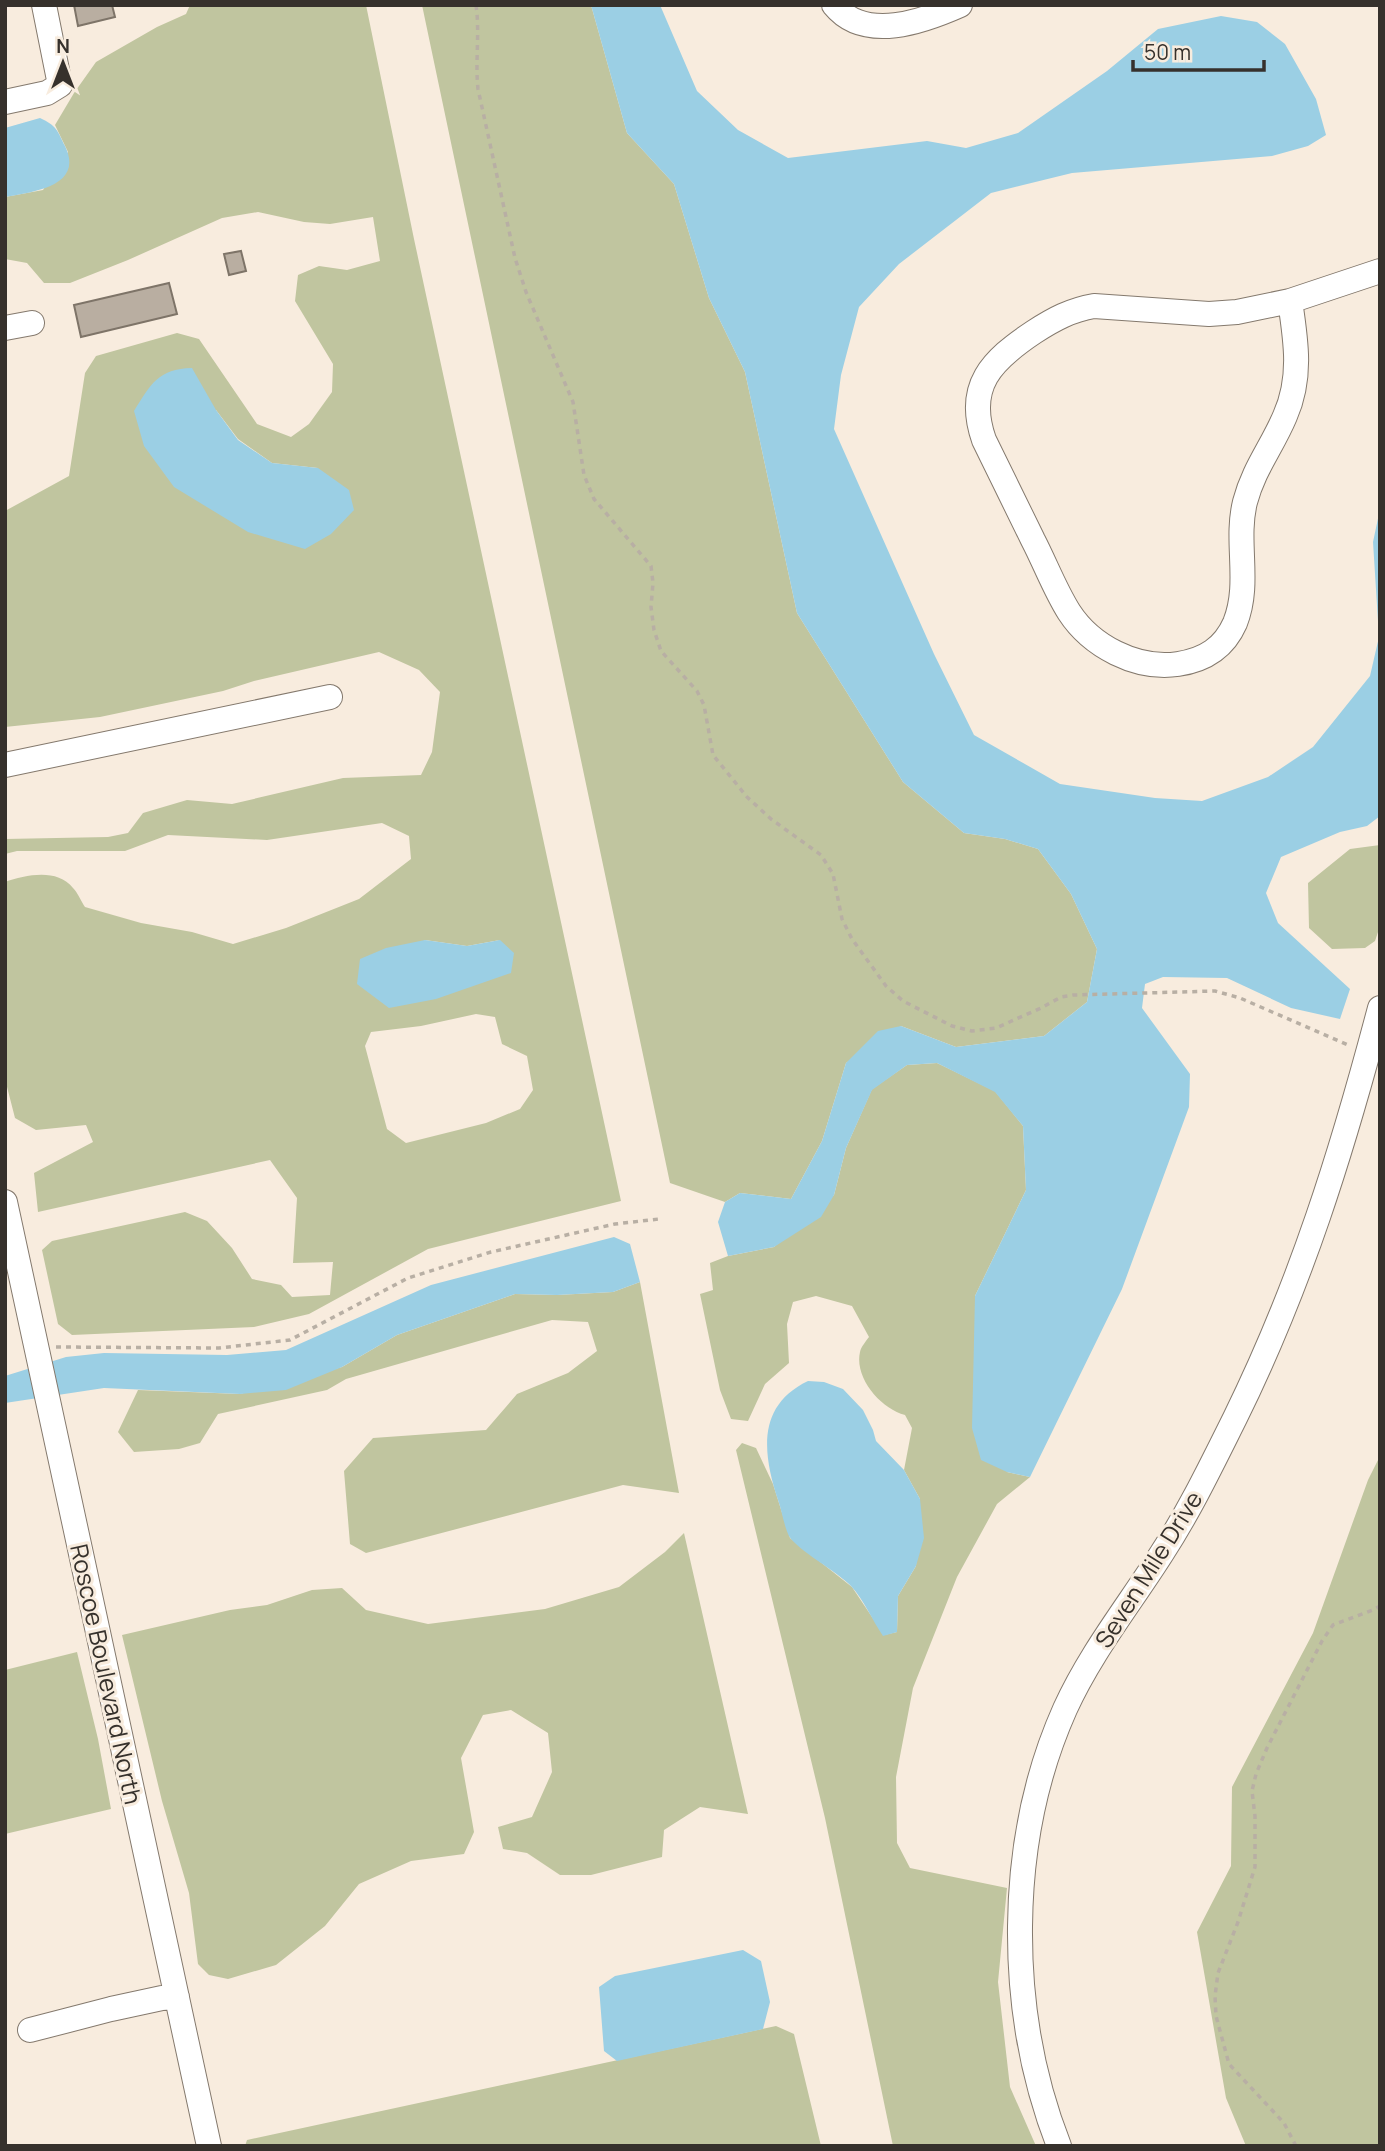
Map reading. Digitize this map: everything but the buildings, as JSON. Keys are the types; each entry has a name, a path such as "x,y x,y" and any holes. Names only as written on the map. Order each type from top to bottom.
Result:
{"street":[{"path":"6,97 47,93 60,85 44,5"},
{"path":"834,5 848,18 883,26 930,19 960,5"},
{"path":"1290,301 1297,371 1293,394 1285,418 1262,456 1250,484 1241,536 1244,573 1242,599 1231,630 1221,646 1194,662 1156,665 1114,652 1096,642 1069,611 984,440 978,414 979,397 985,377 995,361 1005,351 1060,315 1079,308 1094,306 1209,314 1237,312 1290,301 1380,271"},
{"path":"5,328 32,323"},
{"path":"5,765 330,697"},
{"name":"Seven Mile Drive","path":"1059,2146 1039,2081 1021,1980 1020,1924 1023,1883 1031,1817 1040,1780 1066,1707 1087,1665 1186,1514 1237,1414 1272,1336 1322,1210 1380,1008"},
{"name":"Roscoe Boulevard North","path":"5,1202 209,2146"},
{"path":"30,2030 111,2009 177,1997"}],"path":[{"path":"476,5 478,40 475,66 478,89 516,258 526,292 573,402 584,475 594,499 651,566 654,631 661,651 697,691 704,705 713,755 747,797 821,855 833,874 842,919 852,939 887,986 903,1001 952,1026 972,1031 996,1028 1061,997 1084,994 1215,991 1240,998 1368,1054"},
{"path":"38,1356 219,1348 290,1340 408,1278 503,1250 615,1224 659,1219"},
{"path":"1296,2146 1284,2123 1229,2064 1216,2016 1218,1973 1255,1867 1252,1791 1267,1748 1322,1641 1333,1625 1380,1606"}],"green space":[{"path":"190,5 366,5 621,1201 428,1249 309,1314 254,1327 72,1335 58,1324 42,1250 52,1241 185,1212 207,1221 232,1248 252,1279 281,1285 292,1297 330,1295 333,1262 293,1263 297,1198 270,1160 38,1212 34,1173 93,1142 86,1125 36,1130 15,1118 5,1079 5,882 22,877 50,875 73,888 85,907 233,944 286,928 359,899 411,859 409,836 382,823 267,840 168,835 125,851 17,851 5,854 5,839 108,837 128,833 143,813 187,800 232,804 343,778 421,775 432,752 440,692 419,670 379,652 254,681 223,691 100,717 5,727 5,511 69,476 85,373 96,356 177,333 199,339 257,424 291,437 309,424 332,392 333,364 295,301 298,275 319,266 347,270 380,261 373,217 330,224 304,222 258,212 222,218 70,283 44,283 27,263 5,259 5,197 43,190 68,152 55,125 96,62 157,27 186,14","holes":["216,410 238,439 272,463 318,468 174,487","425,940 467,946 500,940 357,983","476,1014 495,1017 502,1044 527,1056 533,1090 520,1109 486,1123 406,1143 387,1129 365,1046 371,1032 421,1026"]},
{"path":"422,5 591,5 627,133 674,184 709,298 745,372 797,613 903,782 964,833 1005,839 1038,849 1071,894 1097,949 1087,1002 1044,1036 956,1047 901,1026 846,1063 822,1141 791,1199 740,1193 725,1202 670,1183"},
{"path":"1380,845 1380,926 1375,941 1365,948 1332,949 1309,928 1308,883 1350,849"},
{"path":"937,1063 995,1091 1023,1126 1026,1190 975,1296 1007,1472 1030,1477 997,1504 957,1577 913,1688 896,1777 897,1843 910,1868 1007,1888 998,1982 1010,2087 1036,2146 893,2146 825,1818 736,1450 742,1443 756,1448 773,1484 790,1538 852,1587 884,1635 897,1632 898,1596 916,1566 920,1499 904,1470 912,1428 905,1415 887,1406 865,1382 859,1362 862,1346 869,1337 852,1306 816,1296 793,1302 787,1324 789,1363 765,1384 748,1421 731,1419 720,1390 700,1294 713,1290 710,1263 728,1256 774,1247 834,1195 846,1148 872,1089 907,1065"},
{"path":"640,1282 679,1493 623,1485 366,1553 350,1544 344,1471 373,1438 486,1430 517,1394 568,1373 597,1351 588,1322 552,1320 346,1379 327,1390 218,1414 200,1443 179,1449 134,1452 118,1432 138,1390 240,1394 342,1367 397,1335 515,1294 613,1292"},
{"path":"1380,1456 1380,2146 1246,2146 1226,2098 1197,1932 1231,1866 1232,1787 1313,1633 1368,1480"},
{"path":"684,1533 748,1814 700,1807 664,1830 662,1857 591,1875 560,1875 527,1853 503,1849 498,1827 532,1817 552,1772 548,1733 511,1710 483,1715 461,1758 474,1832 464,1854 411,1861 359,1884 325,1926 276,1965 228,1979 209,1975 198,1964 189,1893 162,1801 122,1635 230,1610 267,1605 312,1590 342,1588 366,1610 428,1624 545,1609 619,1587 665,1552"},
{"path":"77,1652 98,1739 111,1809 5,1834 5,1670"},
{"path":"776,2026 794,2034 821,2146 245,2146 247,2140"}],"water":[{"path":"591,5 660,5 697,91 738,130 788,158 927,141 966,148 1018,133 1107,71 1158,29 1221,16 1257,22 1285,44 1316,99 1326,135 1308,146 1272,156 1072,173 991,193 899,264 859,307 841,375 834,429 934,654 974,735 1060,784 1155,798 1202,801 1268,777 1313,747 1370,676 1379,637 1373,542 1380,509 1380,816 1367,826 1340,832 1281,857 1266,893 1278,923 1350,989 1340,1019 1291,1008 1227,978 1163,977 1145,984 1142,1008 1190,1074 1189,1107 1122,1289 1030,1477 1007,1472 981,1460 972,1428 975,1296 1026,1190 1023,1126 995,1092 937,1063 907,1065 872,1090 846,1148 834,1195 821,1217 774,1247 728,1256 718,1222 725,1202 740,1193 791,1199 822,1141 846,1063 878,1031 901,1026 956,1047 1044,1036 1087,1002 1097,949 1071,894 1038,849 1005,839 964,833 903,782 797,613 745,372 709,298 674,184 627,133"},
{"path":"40,118 53,126 60,136 69,160 68,171 52,185 5,197 5,128"},
{"path":"192,368 216,410 238,440 272,463 318,468 349,490 354,510 331,534 305,549 248,532 174,487 144,446 134,411 145,393 163,375"},
{"path":"425,940 467,946 500,940 514,953 511,973 436,999 389,1008 357,984 360,959 386,948"},
{"path":"614,1237 630,1244 640,1282 613,1292 515,1294 397,1335 342,1367 286,1390 240,1394 104,1388 5,1403 5,1376 66,1357 104,1353 227,1355 286,1350 431,1285"},
{"path":"808,1381 824,1382 843,1389 863,1410 876,1441 904,1470 920,1499 924,1538 916,1566 898,1596 897,1632 883,1636 851,1586 800,1548 787,1532 769,1466 768,1433 779,1404 791,1391"},
{"path":"743,1950 761,1961 770,2002 763,2029 617,2061 604,2051 599,1987 615,1976"}]}
